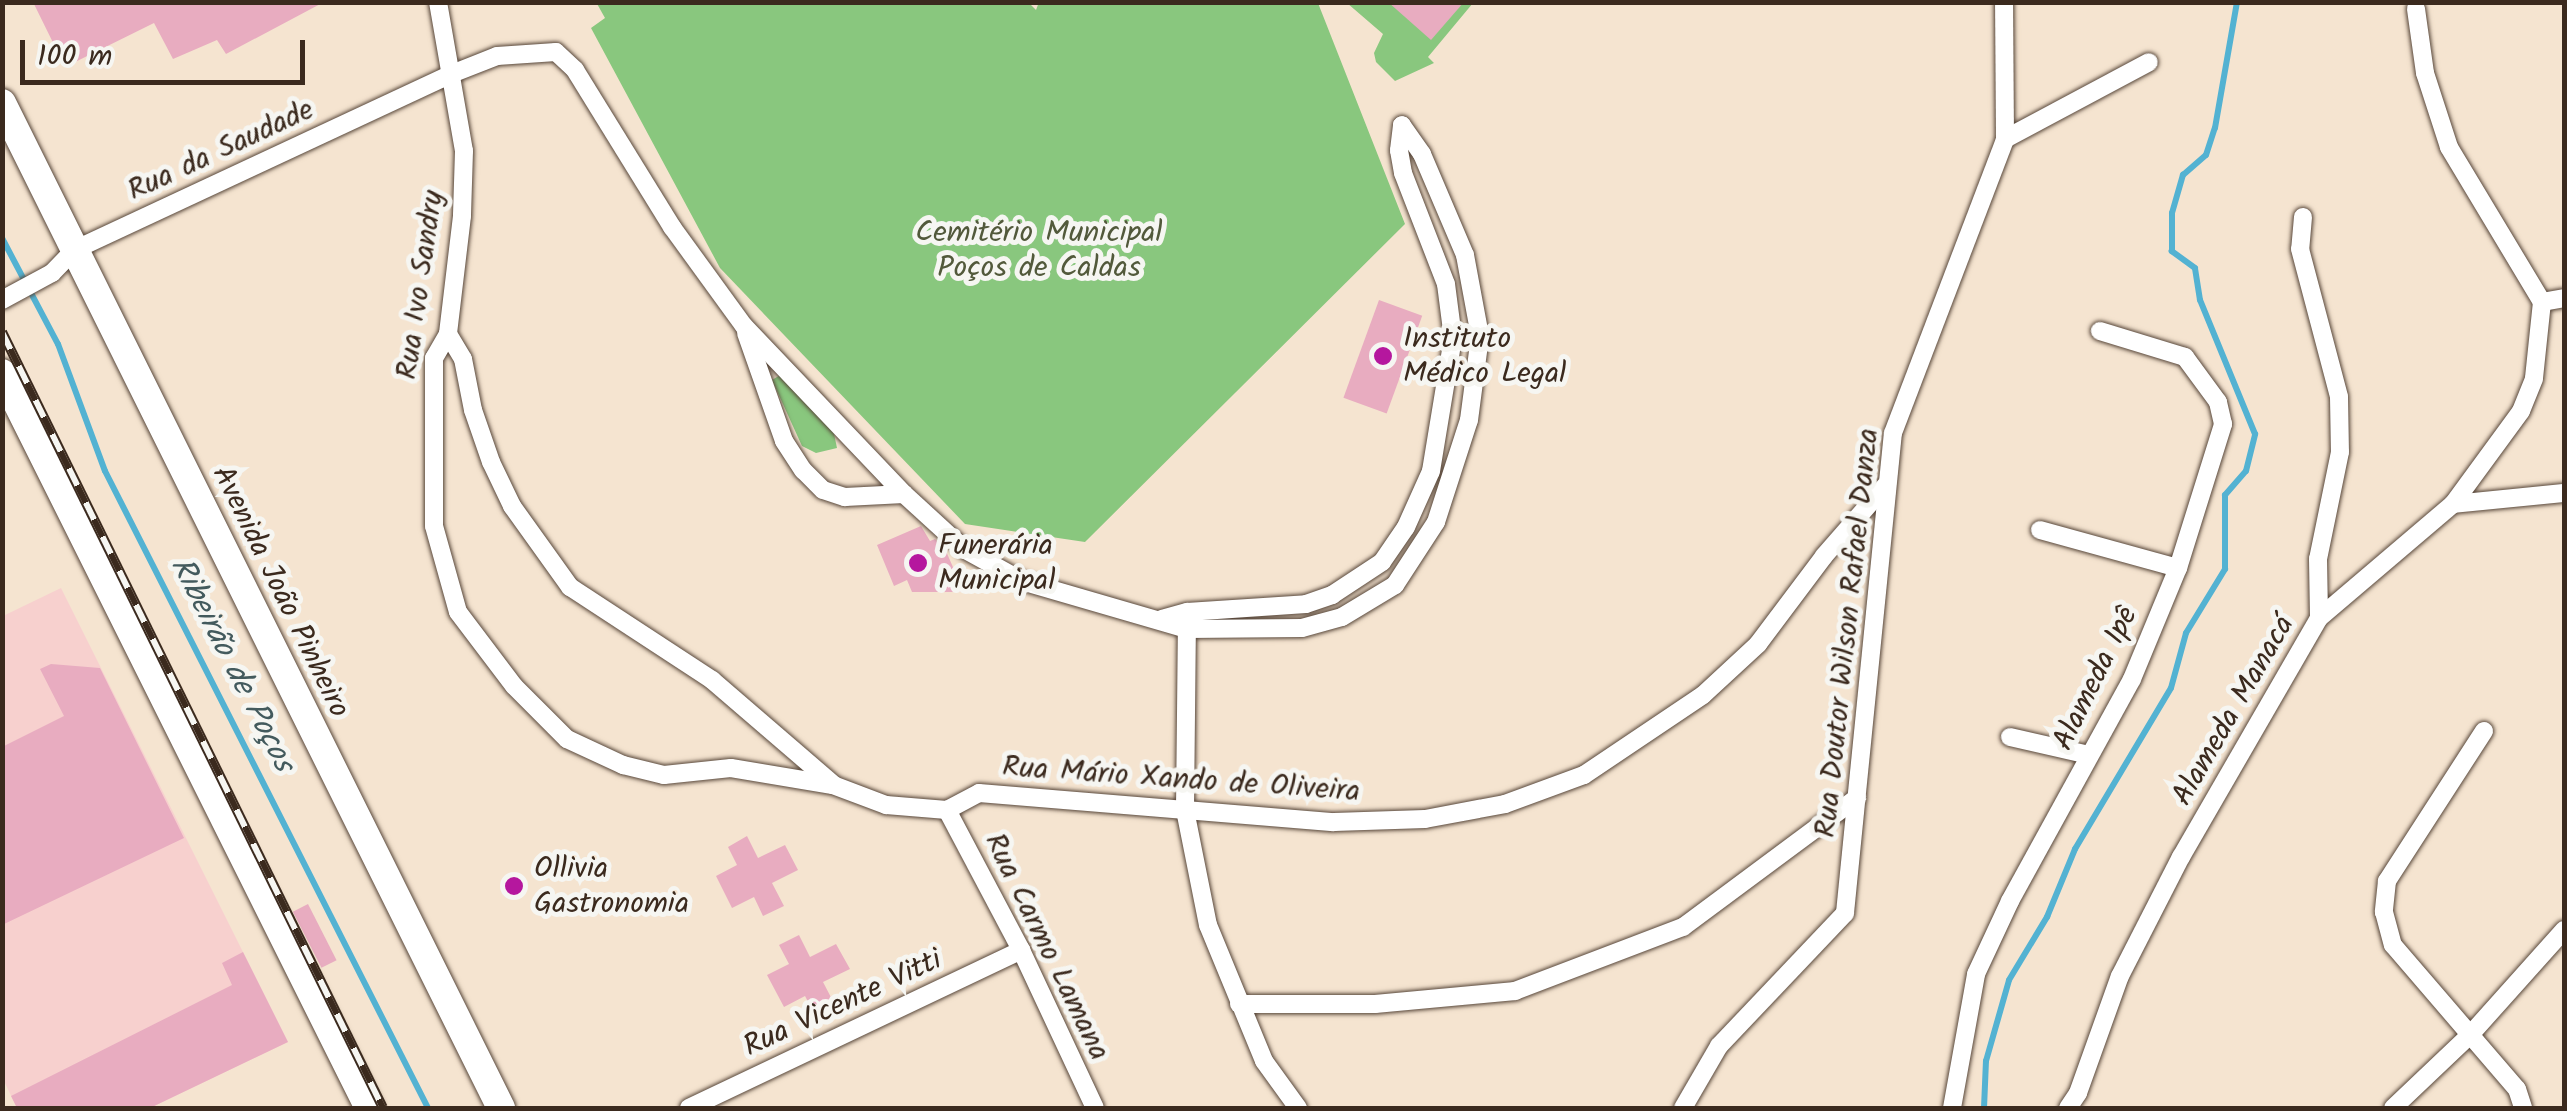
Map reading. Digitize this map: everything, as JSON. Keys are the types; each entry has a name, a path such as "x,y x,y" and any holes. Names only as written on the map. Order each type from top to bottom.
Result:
{"main road":[{"name":"Avenida João Pinheiro","path":"2,103 502,1108"},
{"path":"2,373 369,1108"}],"street":[{"name":"Rua Ivo Sandry","path":"438,2 454,73 464,151 462,216 448,334 434,358 434,526 458,612 514,686 567,739 623,765 664,775 731,768 833,784"},
{"name":"Rua Doutor Wilson Rafael Danza","path":"1683,1108 1719,1046 1845,914 1893,433 2005,138 2004,2"},
{"path":"2416,9 2425,74 2449,147 2480,206 2542,302 2564,298"},
{"name":"Rua da Saudade","path":"2,300 52,273 74,250 454,73 497,56 556,52 575,70 672,227 744,326 904,494 964,548 1022,581 1087,603 1162,619 1187,621 1302,628 1342,617 1395,585 1436,522 1468,420 1480,336 1465,255 1422,154 1402,125 1398,150 1403,173 1446,284 1453,338 1431,471 1390,550 1356,582 1306,604 1187,621"},
{"path":"2005,138 2149,62"},
{"path":"2303,216 2300,249 2339,396 2340,452 2318,558 2319,618"},
{"name":"Alameda Manacá","path":"2068,1108 2078,1094 2120,976 2181,858 2319,618 2452,504 2520,411 2534,378 2542,302"},
{"name":"Rua da Saudade","path":"744,326 784,441 803,470 823,490 845,496 904,494"},
{"name":"Alameda Ipê","path":"1952,1108 1976,974 2132,679 2178,568 2222,424 2218,402 2185,357 2100,332"},
{"path":"448,334 463,359 490,462 546,559 570,587 712,680 833,784"},
{"name":"Rua Mário Xando de Oliveira","path":"833,784 886,805 947,810 979,793 1334,822 1425,819 1505,804 1584,775 1659,729 1758,644 1824,556 1886,485"},
{"path":"2452,504 2564,493"},
{"path":"2040,530 2178,568"},
{"path":"1187,621 1184,810 1208,925 1264,1061 1298,1108"},
{"path":"2484,731 2387,881 2384,912 2393,944 2517,1089 2523,1108"},
{"path":"2010,738 2089,755"},
{"path":"1239,1004 1375,1004 1515,991 1683,927 1857,798"},
{"name":"Rua Carmo Lamana","path":"947,810 1021,950 1095,1108"},
{"path":"2394,1108 2470,1034 2564,930"},
{"name":"Rua Vicente Vitti","path":"689,1108 1021,950"}],"shaded area":[{"path":"61,588 288,1042 150,1108 17,1108 3,1079 3,616"}],"green space":[{"name":"Cemitério Municipal Poços de Caldas","path":"596,2 1028,2 1036,10 1039,2 1318,3 1405,224 1085,542 965,524 720,268 591,28 605,18"},
{"path":"1347,3 1473,3 1428,57 1434,63 1395,81 1376,62 1374,53 1383,34"},
{"path":"782,374 833,429 837,448 816,453 802,446 772,380"}],"building":[{"path":"33,2 324,2 226,54 217,40 173,59 154,23 65,67"},
{"path":"1388,2 1464,2 1431,40"},
{"name":"Instituto Médico Legal","path":"1379,300 1422,316 1387,413 1343,398"},
{"name":"Funerária Municipal","path":"921,526 930,541 935,539 945,549 964,592 912,592 907,580 894,586 877,545"},
{"path":"51,664 100,668 184,838 2,925 2,747 64,716 40,669"},
{"path":"747,836 758,858 785,845 798,870 772,883 784,906 763,916 754,897 732,908 716,876 737,865 728,847"},
{"path":"308,904 337,960 321,968 293,912"},
{"path":"799,935 810,957 836,944 850,969 823,982 835,1005 815,1015 805,996 784,1007 767,975 789,964 779,945"},
{"path":"243,952 288,1042 150,1108 17,1108 11,1096 232,985 222,963"}],"waterway":[{"path":"1984,1108 1986,1061 2009,980 2047,917 2075,849 2171,688 2186,633 2225,569 2225,495 2246,471 2255,434 2200,300 2195,268 2172,251 2172,213 2183,175 2206,155 2215,128 2237,2"},
{"name":"Ribeirão de Poços","path":"2,238 58,344 105,471 428,1108"}],"railway":[{"path":"2,332 383,1108"}],"place":[{"name":"Instituto Médico Legal","path":"1383,356"},
{"name":"Funerária Municipal","path":"918,563"},
{"name":"Ollivia Gastronomia","path":"514,886"}]}
